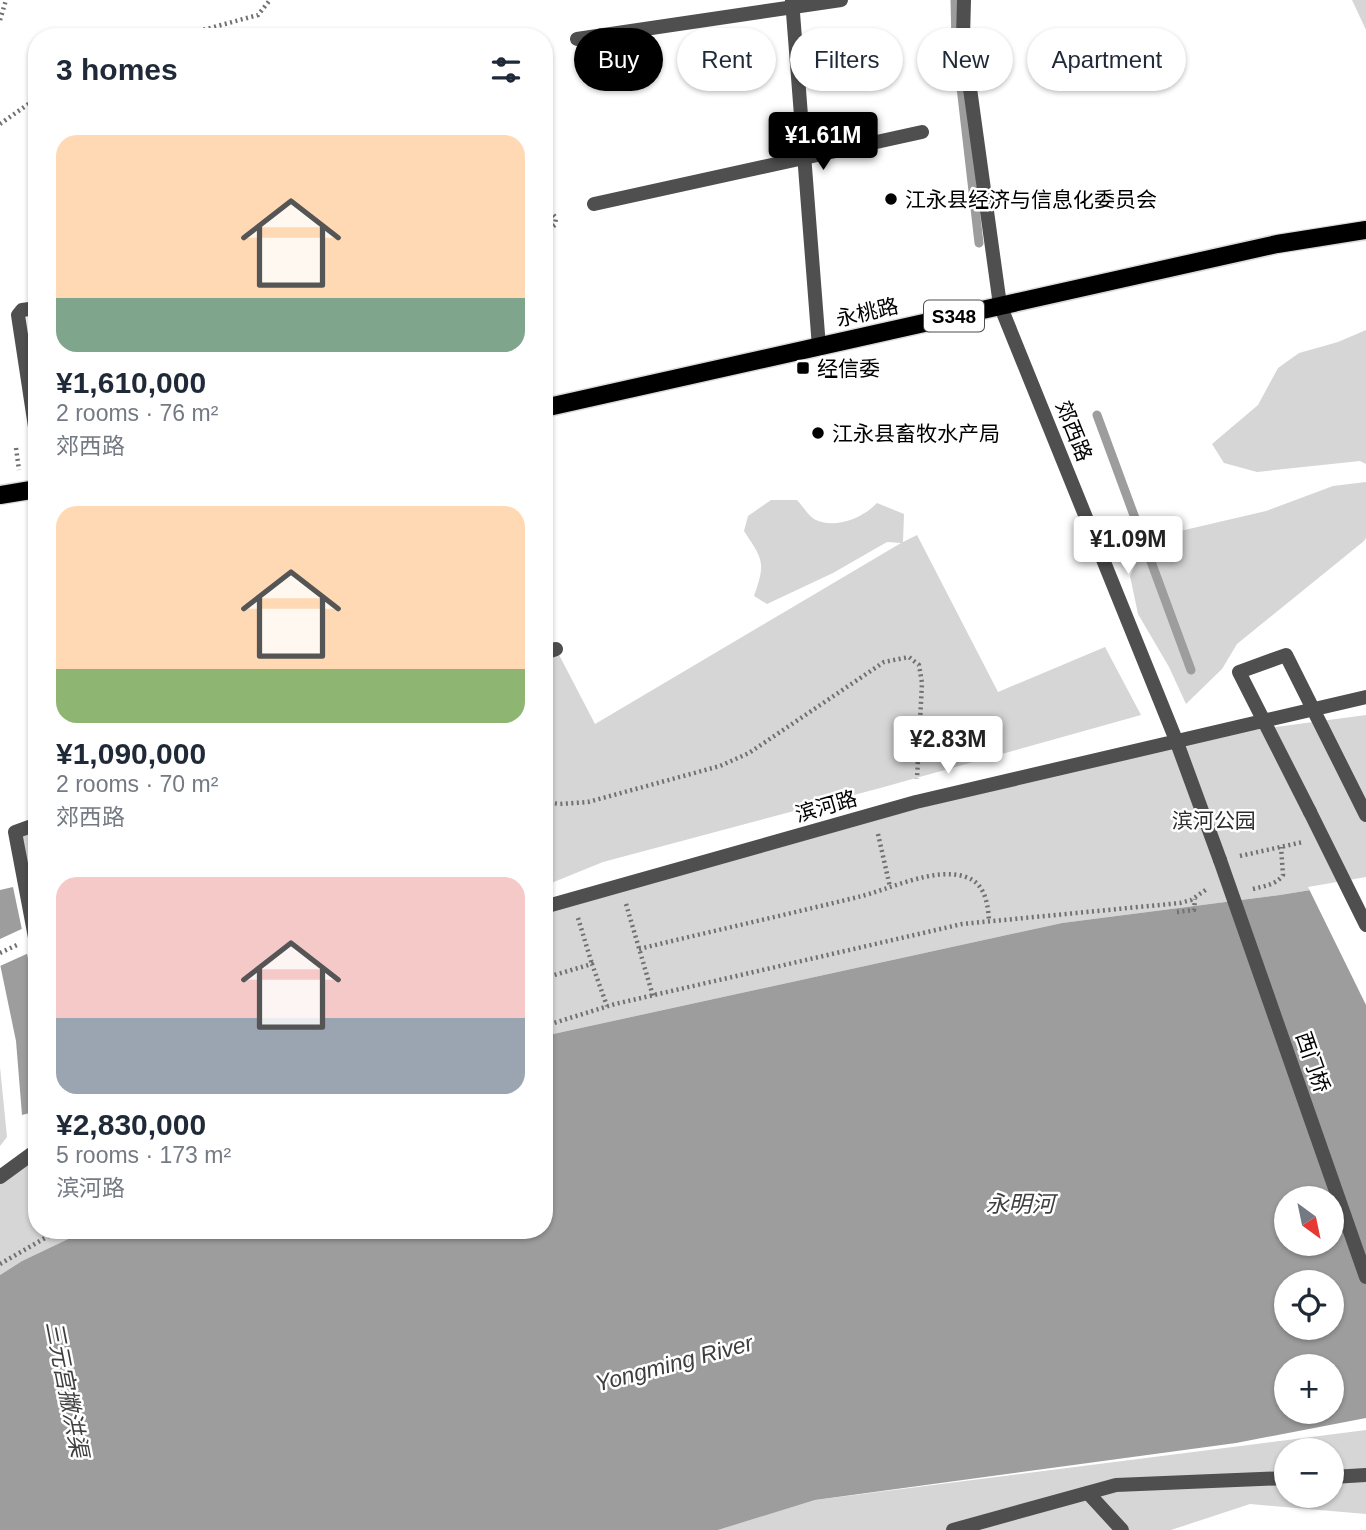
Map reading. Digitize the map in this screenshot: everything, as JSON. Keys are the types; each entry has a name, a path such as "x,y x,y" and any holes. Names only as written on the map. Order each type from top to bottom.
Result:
{"main road":[{"name":"永桃路","path":"553,406 1277,244 1366,230"},
{"path":"0,495 28,490"}],"street":[{"path":"649,28 792,4 841,0"},
{"name":"郊西路","path":"964,0 963,38 1000,305 1176,740 1220,860"},
{"path":"792,4 819,347"},
{"path":"594,204 922,132"},
{"path":"28,309 18,314 28,380"},
{"path":"1366,816 1286,655 1239,672 1366,925"},
{"name":"滨河路","path":"553,903 916,802 1366,697"},
{"path":"28,827 15,832 28,901"},
{"name":"西门桥","path":"1220,860 1366,1277"},
{"path":"0,1177 28,1157"},
{"path":"1344,1476 1366,1475"},
{"path":"953,1530 1116,1485 1274,1478"},
{"path":"1088,1493 1122,1530"}],"path":[{"path":"0,20 6,0"},
{"path":"210,28 258,15 270,0"},
{"path":"0,124 28,104"},
{"path":"553,803 588,802 720,766 750,753 884,662 909,657 919,665 922,683 916,802"},
{"path":"873,814 890,887"},
{"path":"1220,860 1305,842"},
{"path":"639,948 860,897 919,878 957,874 976,883 988,904 989,921"},
{"path":"553,1023 607,1006 962,924 1180,903 1205,892 1210,882"},
{"path":"621,886 653,996"},
{"path":"572,898 607,1006"},
{"path":"1177,912 1194,910 1195,898"},
{"path":"553,975 592,964"},
{"path":"0,1265 44,1239"}],"green space":[{"path":"1352,0 1366,0 1366,30"},
{"path":"1366,330 1366,464 1360,461 1257,472 1224,463 1212,444 1258,405 1278,368 1299,353 1338,342"},
{"path":"1366,482 1364,541 1237,644 1222,669 1186,704 1169,667 1138,614 1130,576 1142,551 1176,532 1266,511 1333,486"},
{"path":"771,500 797,500 816,520 832,523 857,517 877,503 904,514 903,542 917,535 998,692 1105,647 1141,715 603,862 553,882 553,650 556,649 595,724 901,543 887,542 833,573 767,604 754,596 761,562 744,531 748,516"},
{"name":"滨河公园","path":"1366,715 1366,881 1062,923 553,1034 553,906 1176,740"},
{"path":"28,827 28,904 15,832"},
{"path":"0,1067 7,1137 0,1146"},
{"path":"28,1157 28,1239 68,1239 0,1275 0,1178"},
{"path":"1366,1430 1366,1514 1296,1508 1344,1508 1344,1438 1303,1438"},
{"path":"1274,1442 1274,1506 1250,1504 1171,1530 718,1530 815,1500"}],"water":[{"name":"永明河","path":"1366,881 1366,1418 1344,1422 1344,1354 1274,1354 1274,1424 1335,1424 1236,1443 815,1500 718,1530 0,1530 0,1275 68,1239 553,1239 553,1034 1062,923"},
{"path":"13,887 28,958 28,1113 22,1115 16,1041 0,964 0,890"}],"pier":[{"path":"1366,877 1366,1005 1308,887"},
{"path":"26,927 28,953 0,966 0,939"}],"waterway":[{"path":"955,0 956,44 979,243"},
{"path":"1097,415 1191,670"}],"place":[{"name":"江永县经济与信息化委员会","path":"891,199"},
{"name":"经信委","path":"803,368"},
{"name":"江永县畜牧水产局","path":"818,433"}],"water label":[{"name":"Yongming River","path":"674,1363"},
{"name":"三元宫撇洪渠","path":"67,1389"}]}
